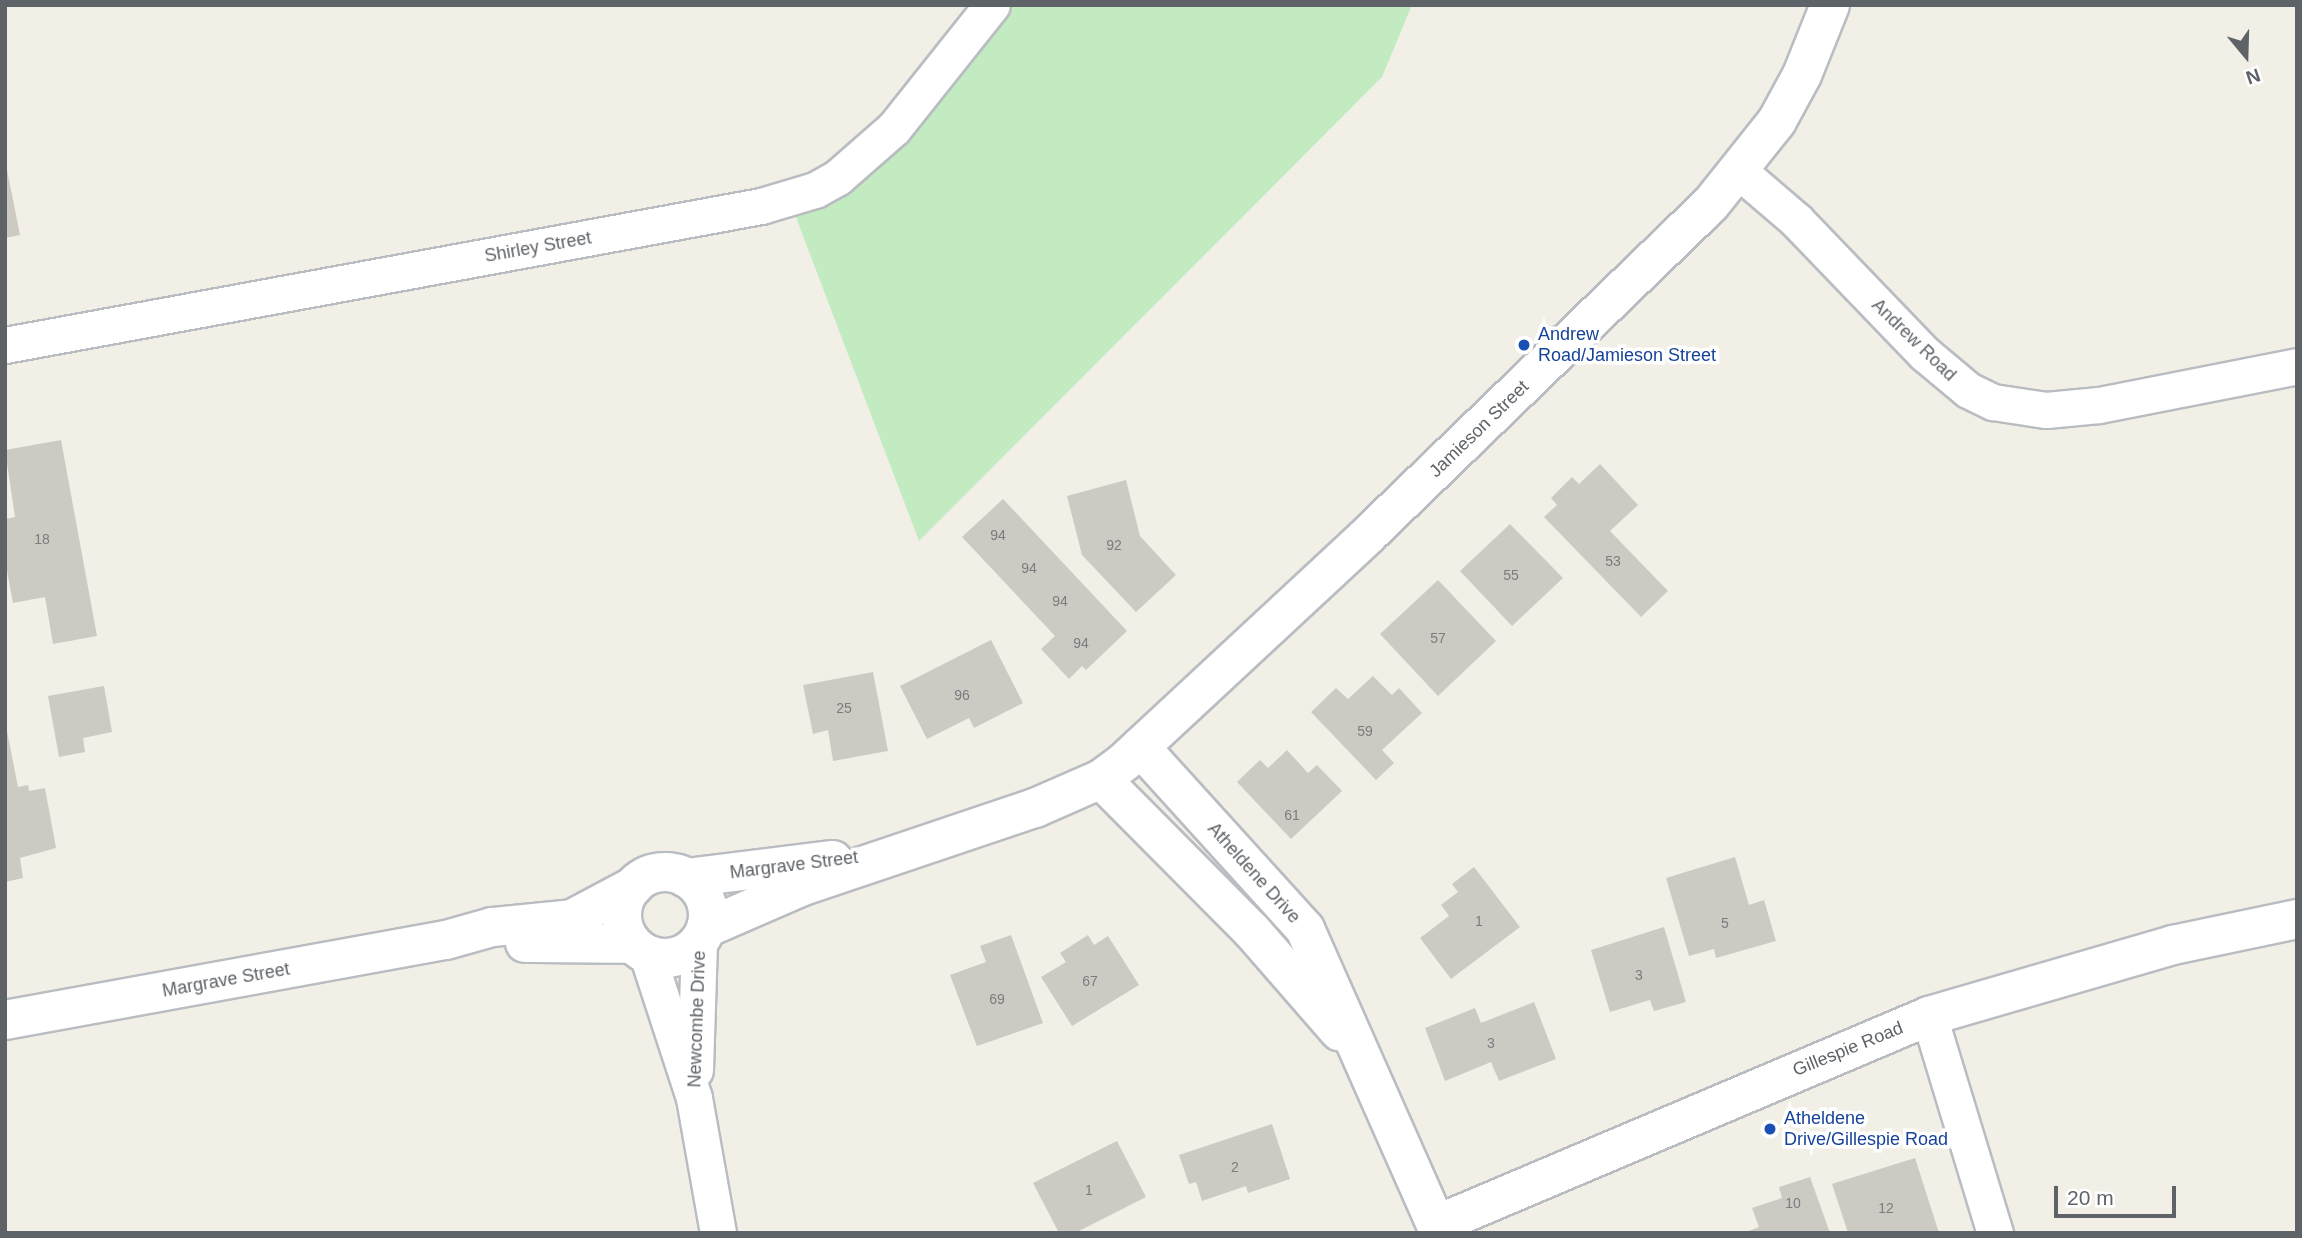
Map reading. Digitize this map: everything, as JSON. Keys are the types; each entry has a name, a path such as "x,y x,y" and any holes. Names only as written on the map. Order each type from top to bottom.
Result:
{"street":[{"name":"Shirley Street","path":"5,345 761,206 815,190 838,177 894,128 992,5"},
{"name":"Jamieson Street","path":"1101,779 1140,747 1437,469 1740,172 1802,75 1830,5"},
{"name":"Andrew Road","path":"1740,172 1796,220 1947,375 1993,402 2046,410 2098,405 2297,366"},
{"name":"Atheldene Drive","path":"1140,747 1305,929 1331,980 1358,1054 1431,1230"},
{"name":"Atheldene Drive","path":"1101,779 1252,931 1358,1054"},
{"name":"Margrave Street","path":"703,934 803,886 1035,808 1101,779"},
{"name":"Margrave Street","path":"687,878 901,851"},
{"path":"659,873 687,878 705,899 703,934 677,956 639,949 622,910 634,886 659,873"},
{"name":"Margrave Street","path":"5,1020 446,940 492,927 572,919 634,886"},
{"name":"Gillespie Road","path":"1431,1230 1929,1016 2173,945 2297,919"},
{"name":"Newcombe Drive","path":"694,1098 703,934"},
{"name":"Margrave Street","path":"446,940 639,949"},
{"name":"Newcombe Drive","path":"639,949 694,1098 718,1233"},
{"path":"1929,1016 1995,1233"}],"green space":[{"path":"992,5 1412,5 1382,77 919,541 789,199 815,190"}],"building":[{"path":"5,160 20,235 5,238"},
{"path":"61,440 97,636 53,644 45,597 13,603 5,560 5,519 15,517 5,450"},
{"path":"1600,464 1638,505 1610,531 1668,591 1641,617 1544,517 1557,505 1551,498 1572,477 1579,484"},
{"path":"1126,480 1140,536 1176,575 1136,612 1082,555 1067,496"},
{"path":"1003,499 1127,631 1086,670 1082,666 1069,679 1041,649 1055,636 962,537"},
{"path":"1510,524 1563,578 1512,626 1460,571"},
{"path":"1438,580 1496,641 1438,696 1380,634"},
{"path":"991,640 1023,703 974,728 969,718 927,739 900,686"},
{"path":"873,672 888,751 833,761 828,730 813,734 803,685"},
{"path":"1373,676 1392,695 1399,688 1422,713 1382,750 1394,763 1376,780 1311,712 1336,688 1348,699"},
{"path":"104,686 112,732 83,738 85,752 59,757 48,696"},
{"path":"5,721 18,787 28,785 29,791 45,788 56,848 20,858 23,878 5,882"},
{"path":"1287,750 1308,773 1317,765 1342,791 1291,839 1237,782 1260,760 1268,768"},
{"path":"1735,857 1749,905 1764,900 1776,941 1716,958 1714,949 1689,956 1666,878"},
{"path":"1474,867 1520,927 1451,979 1420,938 1449,916 1441,905 1458,892 1452,884"},
{"path":"1664,927 1686,1002 1654,1011 1650,1000 1610,1012 1591,950"},
{"path":"1011,935 1043,1023 977,1046 950,975 986,962 980,946"},
{"path":"1088,935 1094,945 1108,936 1139,985 1072,1026 1041,977 1066,962 1060,953"},
{"path":"1534,1002 1556,1059 1499,1081 1491,1062 1445,1081 1425,1028 1475,1008 1481,1023"},
{"path":"1272,1124 1290,1179 1248,1193 1246,1186 1202,1201 1196,1182 1189,1184 1179,1155"},
{"path":"1117,1141 1146,1197 1075,1233 1059,1233 1033,1183"},
{"path":"1915,1158 1939,1233 1848,1233 1832,1184"},
{"path":"1810,1177 1830,1233 1744,1233 1759,1227 1752,1208 1782,1198 1779,1187"}],"place":[{"name":"Andrew Road/Jamieson Street","path":"1524,345"},
{"name":"Atheldene Drive/Gillespie Road","path":"1770,1129"}]}
